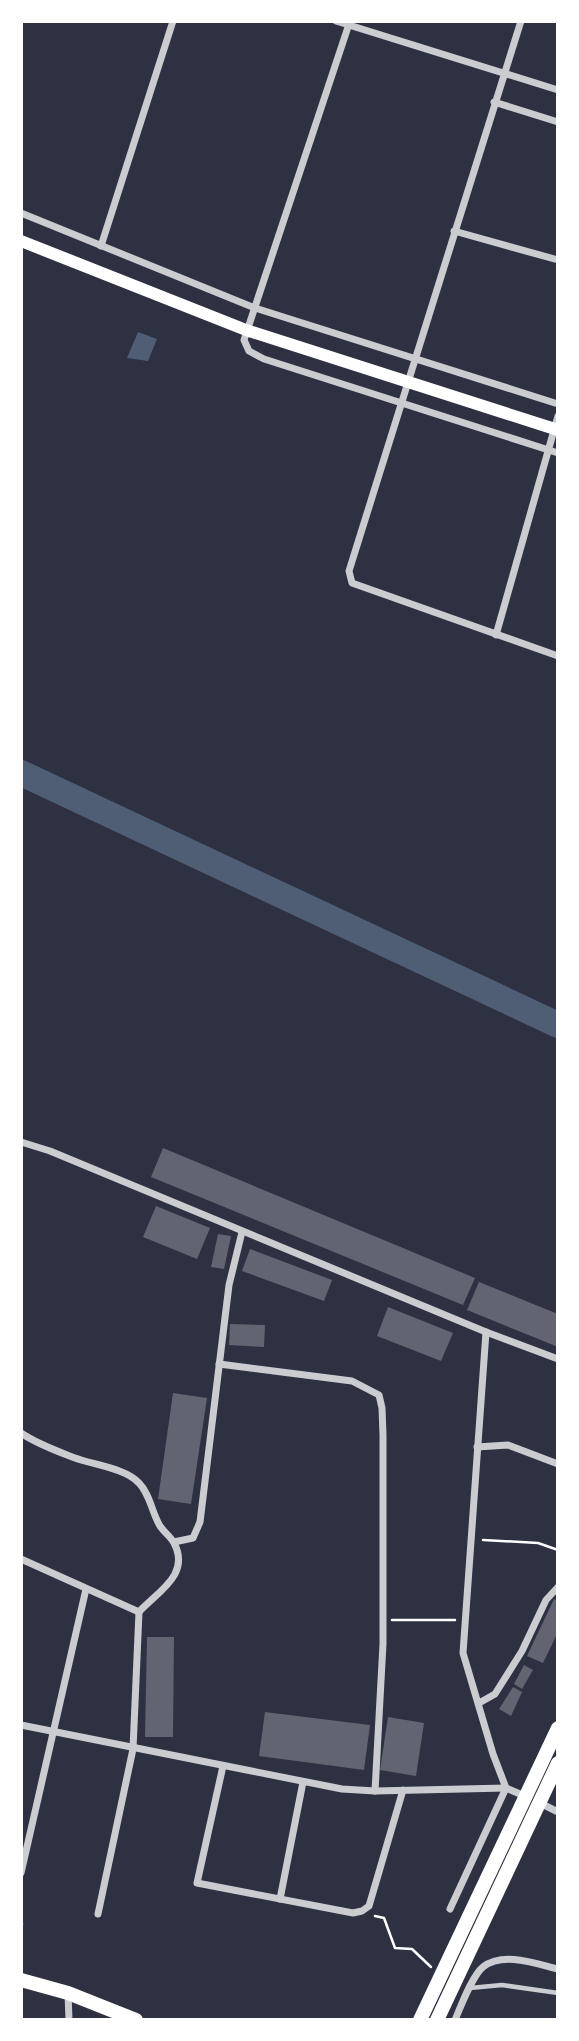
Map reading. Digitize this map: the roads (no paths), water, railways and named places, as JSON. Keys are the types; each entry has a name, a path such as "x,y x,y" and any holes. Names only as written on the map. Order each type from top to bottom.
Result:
{"main road":[{"path":"21,241 246,330 408,382 557,425"},
{"path":"420,2020 556,1733"},
{"path":"437,2020 558,1763"},
{"path":"21,1980 68,1993 136,2020"}],"street":[{"path":"101,246 173,21"},
{"path":"336,21 558,90"},
{"path":"521,21 349,572 352,583 558,656"},
{"path":"349,23 243,340 249,351 264,359 558,453"},
{"path":"494,102 558,122"},
{"path":"21,214 255,307 558,404"},
{"path":"454,231 558,260"},
{"path":"496,635 557,425"},
{"path":"21,1142 50,1151 486,1332 558,1359"},
{"path":"174,1542 193,1538 200,1522 229,1285 242,1232"},
{"path":"450,1909 506,1788 463,1653 486,1332"},
{"path":"219,1364 352,1381 379,1395 383,1435 383,1620 381,1709 375,1791"},
{"path":"21,1433 75,1458 128,1475 138,1482 161,1527 174,1542 178,1559 178,1570 172,1582 139,1612 133,1749 98,1914"},
{"path":"477,1447 508,1445 558,1464"},
{"path":"21,1559 139,1612"},
{"path":"479,1703 495,1694 522,1651 546,1600 558,1587"},
{"path":"21,1873 86,1589"},
{"path":"21,1725 342,1789 375,1791 506,1788 556,1809"},
{"path":"223,1766 197,1883 353,1913 370,1910 403,1790"},
{"path":"280,1899 303,1782"},
{"path":"455,2020 480,1969 494,1962 516,1960 558,1969"},
{"path":"68,1993 69,2020"}],"lane":[{"path":"470,1988 502,1985 558,1993"}],"water":[{"path":"138,332 157,339 148,361 127,358"}],"waterway":[{"path":"21,773 558,1025"}]}
